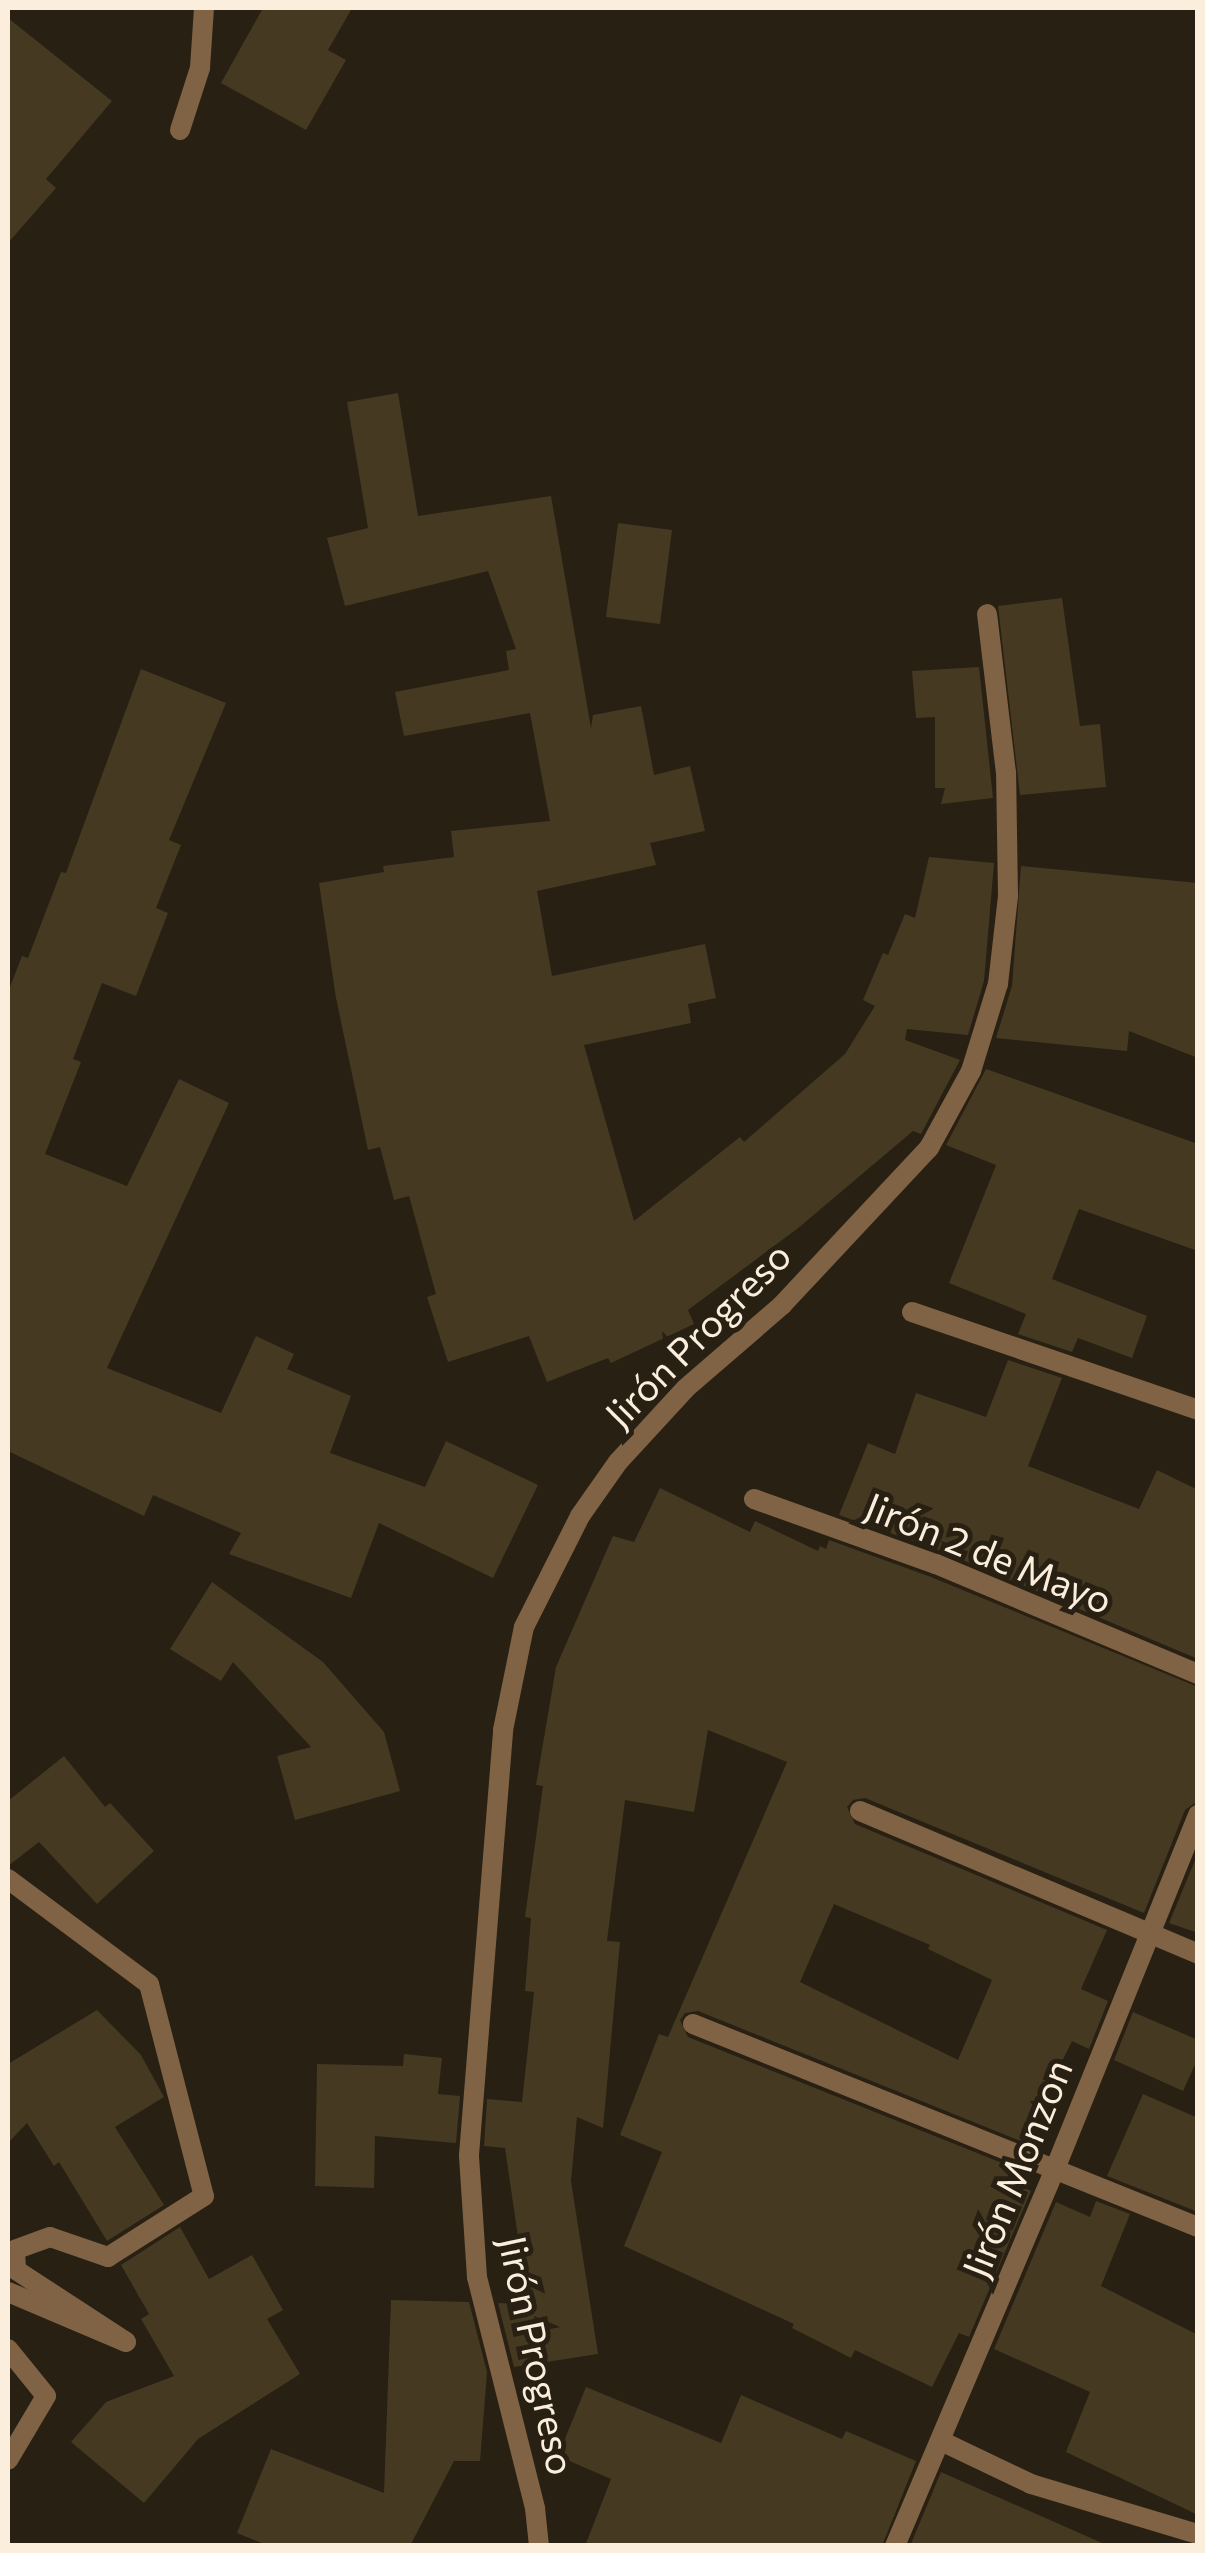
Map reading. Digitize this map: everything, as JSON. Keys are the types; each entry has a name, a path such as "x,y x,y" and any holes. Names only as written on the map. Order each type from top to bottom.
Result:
{"street":[{"path":"180,130 200,68 204,8"},
{"name":"Jirón Progreso","path":"539,2546 535,2508 477,2277 468,2155 503,1730 524,1627 580,1516 618,1462 686,1388 782,1306 929,1148 972,1071 998,984 1008,896 1006,773 988,614"},
{"path":"912,1312 1198,1410"},
{"name":"Jirón 2 de Mayo","path":"754,1500 936,1564 1198,1674"},
{"path":"860,1812 1198,1954"},
{"name":"Jirón Monzon","path":"894,2546 1054,2170 1198,1815"},
{"path":"8,1879 149,1984 204,2196 108,2257 50,2236 14,2250 16,2270 126,2342 8,2292"},
{"path":"693,2024 1198,2226"},
{"path":"8,2349 46,2396 8,2460"},
{"path":"941,2441 1031,2484 1198,2534"}],"building":[{"path":"263,8 352,8 328,50 346,60 306,130 221,83"},
{"path":"8,18 112,101 46,179 56,188 8,243"},
{"path":"398,393 418,516 551,496 591,728 593,715 641,706 654,775 690,766 705,831 650,843 656,865 537,891 552,976 705,944 716,998 688,1004 691,1023 584,1045 634,1221 740,1137 744,1142 845,1054 875,1006 863,1000 883,953 888,955 905,914 915,918 929,857 994,863 984,981 968,1035 907,1029 905,1040 960,1060 921,1134 913,1131 797,1229 688,1310 694,1324 611,1363 608,1358 547,1382 529,1336 448,1362 427,1297 436,1294 409,1196 394,1200 380,1147 368,1150 336,998 319,883 384,872 383,866 454,857 451,831 550,821 530,713 404,736 395,692 509,670 506,651 516,649 488,571 345,606 327,538 368,528 347,402"},
{"path":"618,523 672,530 660,624 606,617"},
{"path":"1062,598 1080,726 1100,724 1106,787 1020,795 998,606"},
{"path":"979,667 993,798 941,804 945,788 935,788 935,717 916,718 912,671"},
{"path":"141,669 226,703 169,840 181,845 156,908 168,913 136,996 102,983 73,1059 81,1062 45,1154 127,1186 179,1079 229,1103 107,1368 221,1413 256,1336 294,1354 287,1369 351,1396 330,1453 425,1487 446,1441 538,1485 493,1578 379,1523 351,1598 229,1554 241,1533 153,1495 144,1516 8,1451 8,992 22,956 28,958 61,872 66,873"},
{"path":"1021,866 1198,883 1198,1058 1129,1031 1127,1051 996,1038 1012,986"},
{"path":"986,1069 1198,1144 1198,1251 1079,1209 1052,1279 1147,1316 1132,1358 1078,1338 1072,1352 1018,1334 1026,1314 949,1283 996,1165 946,1145"},
{"path":"1008,1360 1062,1378 1028,1466 1139,1509 1157,1470 1198,1490 1198,1659 941,1551 839,1515 868,1443 895,1454 916,1393 986,1417"},
{"path":"660,1488 750,1532 755,1521 818,1551 820,1546 826,1549 829,1540 931,1577 1198,1687 1198,1801 1185,1810 1144,1913 865,1798 853,1800 847,1807 855,1824 1107,1930 1081,1989 1108,2001 1089,2049 1072,2041 1023,2142 698,2011 685,2013 680,2020 688,2037 1012,2167 1007,2179 1031,2191 969,2337 959,2333 932,2387 855,2350 851,2358 792,2328 794,2324 624,2246 662,2152 620,2135 659,2034 668,2037 787,1762 708,1730 694,1812 625,1800 607,1941 620,1942 603,2128 577,2117 571,2181 598,2354 514,2367 498,2303 527,2304 505,2148 484,2146 487,2099 522,2102 534,1992 525,1991 531,1918 525,1917 543,1786 536,1785 556,1667 613,1536 634,1542","holes":["834,1904 930,1945 928,1949 992,1980 958,2060 800,1982"]},
{"path":"212,1582 323,1662 384,1732 400,1791 295,1820 277,1756 311,1747 233,1662 221,1681 170,1649"},
{"path":"64,1756 105,1807 110,1803 154,1851 97,1904 39,1842 8,1866 8,1801"},
{"path":"1198,1853 1198,1933 1169,1923"},
{"path":"97,2010 141,2055 164,2097 115,2127 164,2205 107,2241 59,2162 54,2166 27,2123 8,2143 8,2064"},
{"path":"1133,2012 1198,2040 1198,2058 1183,2091 1114,2060"},
{"path":"404,2054 442,2058 438,2094 460,2096 456,2143 375,2136 374,2188 315,2186 317,2064 403,2066"},
{"path":"1143,2094 1198,2118 1198,2212 1107,2176"},
{"path":"1096,2201 1130,2214 1101,2286 1198,2335 1198,2515 1066,2452 1090,2392 994,2349 1056,2202 1090,2217"},
{"path":"180,2227 209,2279 252,2255 283,2310 267,2319 300,2374 198,2439 144,2503 71,2442 106,2402 174,2376 141,2319 149,2314 121,2265"},
{"path":"391,2300 469,2302 487,2372 480,2461 454,2461 410,2546 269,2546 237,2533 271,2449 384,2493"},
{"path":"586,2387 721,2443 741,2395 842,2439 846,2431 916,2461 882,2546 585,2546 611,2479 558,2456"},
{"path":"941,2472 1109,2546 910,2546"}]}
